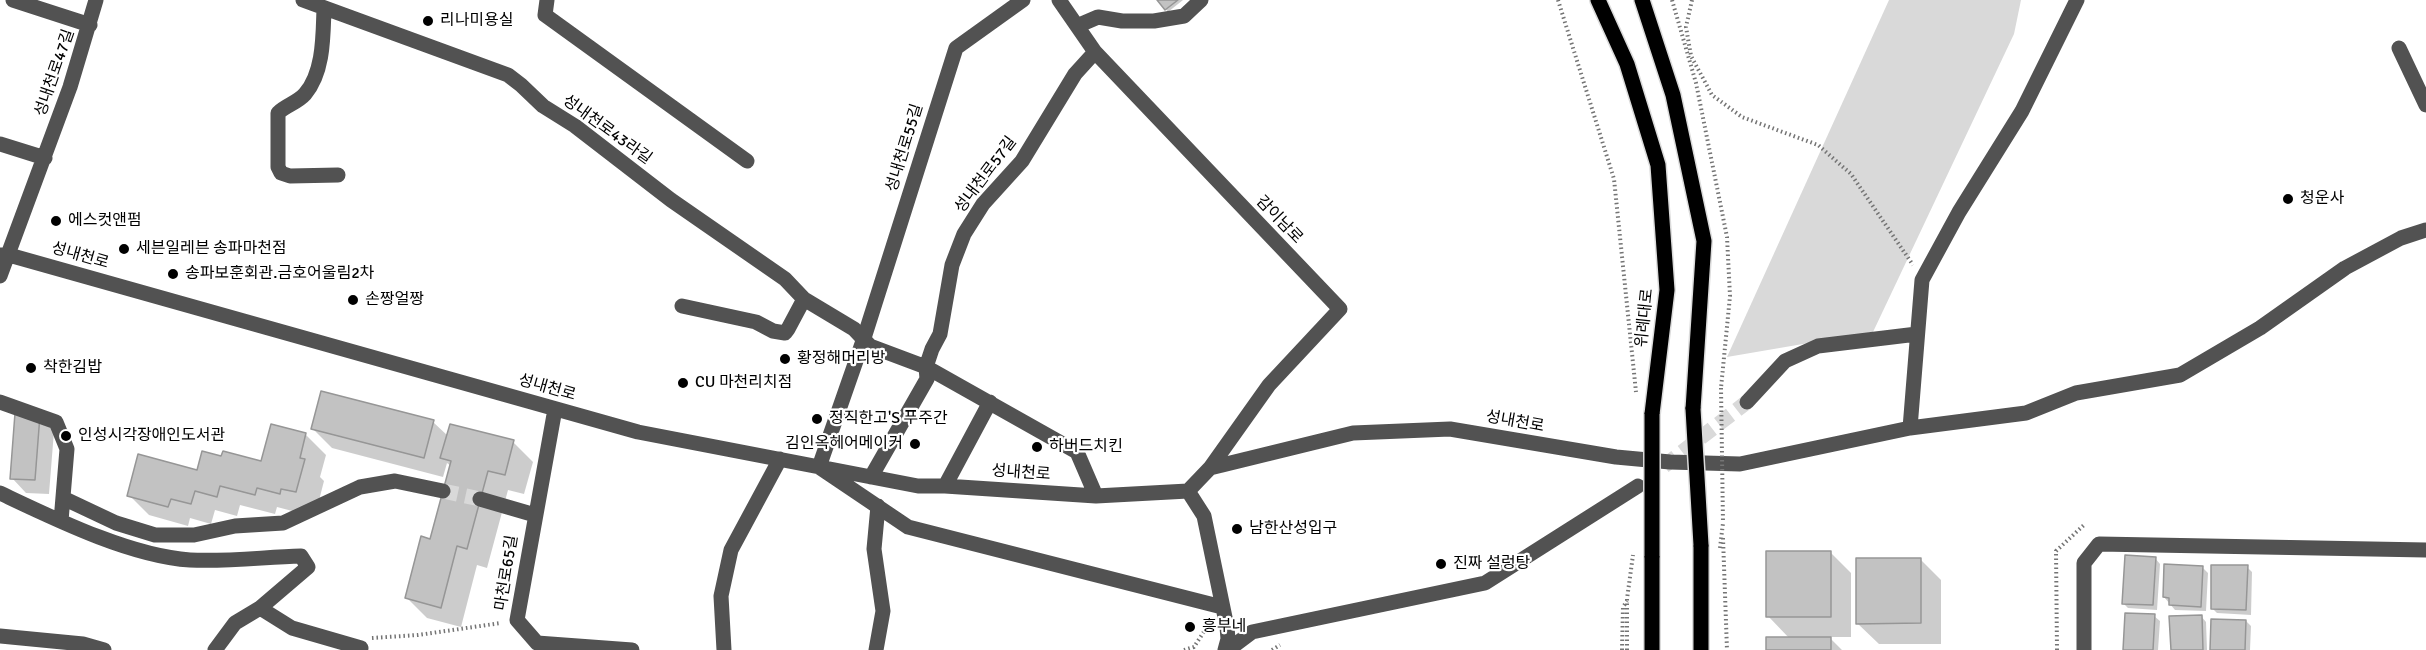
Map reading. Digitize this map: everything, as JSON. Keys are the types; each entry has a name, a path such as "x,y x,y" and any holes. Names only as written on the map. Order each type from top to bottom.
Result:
{"main road":[{"name":"위례대로","path":"1598,0 1627,64 1658,165 1667,290 1652,414 1652,650"},
{"path":"1642,0 1673,95 1704,242 1693,409 1701,545 1701,650"}],"street":[{"path":"13,0 90,25"},
{"name":"성내천로47길","path":"0,276 5,255 45,158 90,25 96,0"},
{"name":"성내천로43라길","path":"303,0 508,75 543,106 576,126 671,200 785,279 804,299 854,329 864,338"},
{"path":"547,0 545,15 747,161"},
{"name":"성내천로55길","path":"819,467 864,338 956,48 1023,0"},
{"name":"감이남로","path":"1059,0 1095,52 1340,309 1269,385 1210,468"},
{"path":"1077,26 1098,17 1122,21 1154,21 1184,16 1201,0"},
{"path":"1910,428 1922,280 1959,212 2022,111 2077,0"},
{"path":"324,8 322,46 312,84 298,101 278,113 278,167 281,173 290,176 338,176"},
{"path":"2399,48 2426,105"},
{"name":"성내천로57길","path":"871,477 927,379 926,367 940,334 952,265 964,234 983,204 1022,161 1075,74 1095,52"},
{"path":"0,144 45,158"},
{"name":"성내천로","path":"1210,468 1353,433 1450,429 1616,457 1670,462 1740,464 1910,428 2026,413 2076,393 2180,375 2260,328 2345,268 2401,238 2426,230"},
{"name":"성내천로","path":"5,255 638,432 918,486 1096,496 1188,491"},
{"path":"682,306 756,322 780,334 785,333 804,299"},
{"path":"1747,402 1785,362 1818,346 1917,334"},
{"path":"864,338 870,346 926,367 990,402 945,486"},
{"path":"0,402 56,422 67,449 61,521"},
{"name":"성내천로","path":"990,402 1077,452 1096,496"},
{"name":"마천로65길","path":"555,408 517,620 537,643 632,650"},
{"path":"724,650 721,596 731,550 780,459"},
{"path":"819,467 908,527 1222,607"},
{"path":"1210,468 1188,491 1203,516 1228,639 1226,650"},
{"path":"63,498 116,523 155,535 194,535 235,526 283,523 360,487 395,481 442,490"},
{"path":"1226,650 1252,632 1485,583 1638,486"},
{"path":"0,494 61,521 146,552 190,560 301,556 308,567 260,608 235,623 215,650"},
{"path":"480,499 535,515"},
{"path":"876,650 883,611 874,549 878,506"},
{"path":"2084,650 2084,563 2099,544 2426,550"},
{"path":"260,608 292,628 362,642"},
{"path":"0,636 104,650"}],"path":[{"path":"1558,0 1614,179 1637,396"},
{"path":"1692,0 1686,27 1691,56 1712,95 1742,117 1818,145 1851,174 1922,280"},
{"path":"1721,388 1727,650"},
{"path":"2057,650 2056,551 2085,524"},
{"path":"1624,650 1623,607 1628,599 1633,552"},
{"path":"1184,650 1194,647 1210,623 1206,603"},
{"path":"362,642 374,638 418,635 517,620"}],"shaded area":[{"path":"1889,0 2021,0 2014,34 1873,332 1727,357"}],"building":[{"path":"1157,0 1178,0 1165,10"},
{"path":"321,391 434,420 424,458 311,429"},
{"path":"15,413 40,415 35,480 10,479"},
{"path":"271,424 306,433 300,458 305,459 296,492 281,489 280,494 257,488 255,495 220,486 217,497 195,491 191,504 171,499 168,507 127,496 138,454 197,470 202,451 221,456 223,451 261,461"},
{"path":"450,424 514,440 505,475 488,471 467,549 457,546 441,608 405,598 421,536 430,539 451,461 440,458"},
{"path":"1766,551 1831,551 1831,617 1766,617"},
{"path":"2125,555 2156,557 2153,605 2122,604"},
{"path":"1856,558 1921,558 1921,623 1856,624"},
{"path":"2164,564 2203,566 2201,607 2169,605 2169,598 2163,597"},
{"path":"2211,565 2248,565 2246,610 2211,609"},
{"path":"2125,613 2155,614 2153,650 2123,650"},
{"path":"2202,615 2203,650 2171,650 2169,616"},
{"path":"2211,619 2246,620 2245,650 2210,650"},
{"path":"1766,637 1831,637 1831,650 1766,650"}],"tunnel":[{"path":"1664,466 1747,402"},
{"path":"443,491 480,499"}],"place":[{"name":"리나미용실","path":"428,21"},
{"name":"청운사","path":"2288,199"},
{"name":"에스컷앤펌","path":"56,221"},
{"name":"세븐일레븐 송파마천점","path":"124,249"},
{"name":"송파보훈회관.금호어울림2차","path":"173,274"},
{"name":"손짱얼짱","path":"353,300"},
{"name":"황정해머리방","path":"785,359"},
{"name":"착한김밥","path":"31,368"},
{"name":"CU 마천리치점","path":"683,383"},
{"name":"정직한고'S 푸주간","path":"817,419"},
{"name":"인성시각장애인도서관","path":"66,436"},
{"name":"김인옥헤어메이커","path":"915,444"},
{"name":"하버드치킨","path":"1037,447"},
{"name":"남한산성입구","path":"1237,529"},
{"name":"진짜 설렁탕","path":"1441,564"},
{"name":"흥부네","path":"1190,627"}]}
